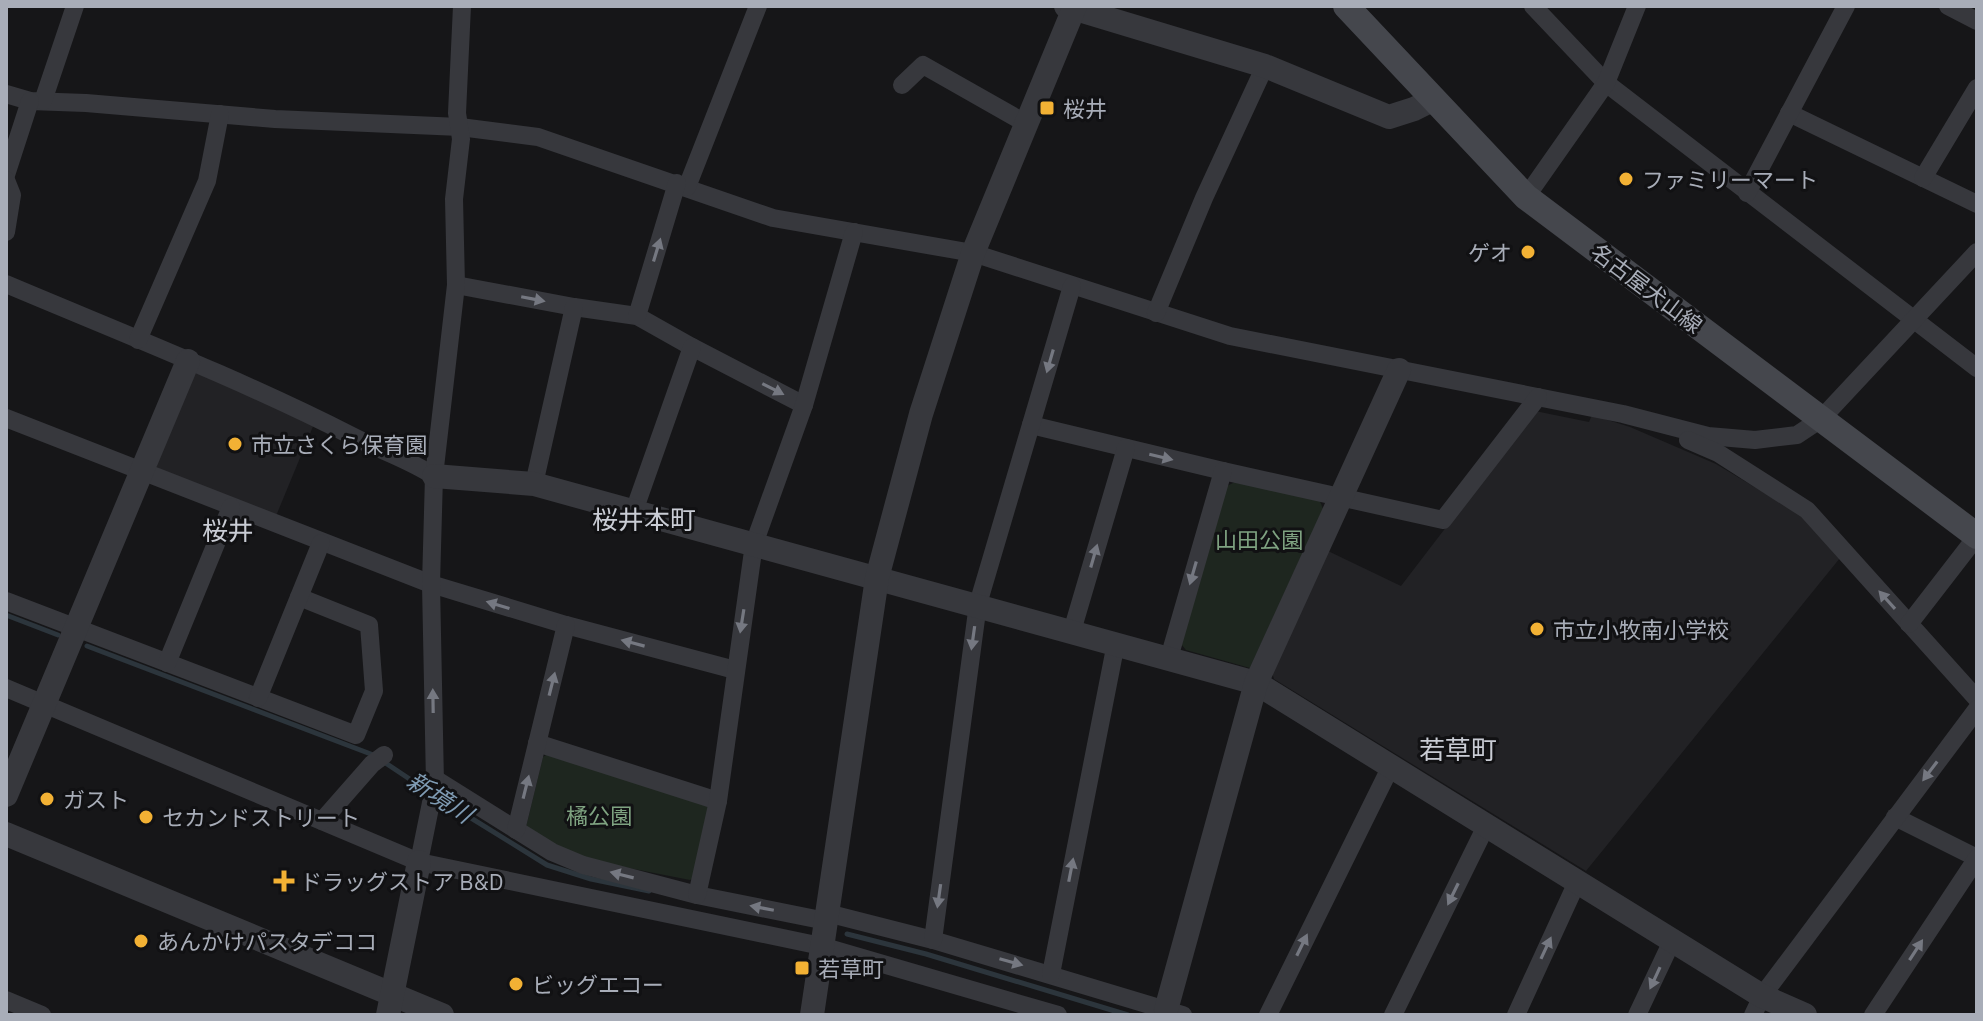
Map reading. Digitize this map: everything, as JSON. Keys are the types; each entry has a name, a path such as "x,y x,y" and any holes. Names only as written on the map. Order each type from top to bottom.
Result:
{"main road":[{"name":"名古屋犬山線","path":"1346,6 1526,197 1977,536"}],"street":[{"path":"6,232 12,195 6,178 75,6"},
{"path":"390,1005 434,789 431,584 434,476 456,285 454,199 460,127 457,113 462,6"},
{"path":"637,316 682,185 758,6"},
{"path":"1533,6 1606,83 1977,368"},
{"path":"1526,197 1606,83 1637,6"},
{"path":"1747,193 1846,6"},
{"path":"1948,6 1977,21"},
{"path":"812,1015 877,578 921,414 973,253 1072,7 1265,66 1389,117 1434,99"},
{"path":"902,85 923,65 1027,124"},
{"path":"1156,313 1204,198 1265,66"},
{"path":"1923,178 1977,88"},
{"path":"6,94 36,101 460,127 538,137 773,218 973,253 1230,336 1623,414 1708,436 1755,440 1797,435 1821,419 1977,252"},
{"path":"1789,113 1977,204"},
{"path":"138,340 207,181 220,114"},
{"path":"697,895 718,801 754,544 804,405 854,232"},
{"path":"6,284 317,418 374,448 416,464 434,476 534,484 1256,683 1672,941 1757,1006 1805,1015"},
{"path":"456,285 637,316 804,405"},
{"path":"933,940 978,604 1072,286"},
{"path":"534,484 574,307"},
{"path":"634,511 692,347"},
{"path":"6,795 188,361"},
{"path":"434,789 516,830 552,852 583,865 697,895 827,917 933,940 1051,974 1133,1009 1174,1012 1256,683 1399,370"},
{"path":"1031,425 1443,520 1538,397"},
{"path":"1623,414 1718,453 1807,510 1977,699"},
{"path":"6,418 431,584 566,625 735,670"},
{"path":"1746,470 1768,438"},
{"path":"1072,631 1126,448"},
{"path":"1169,658 1223,471"},
{"path":"167,663 231,507"},
{"path":"1909,624 1977,536"},
{"path":"258,698 321,543"},
{"path":"6,601 356,735 374,691 369,625 299,597"},
{"path":"516,830 566,625"},
{"path":"1051,974 1116,643"},
{"path":"6,688 419,862 821,946 1047,1013"},
{"path":"1757,1006 1977,709"},
{"path":"537,743 718,801"},
{"path":"322,821 380,758"},
{"path":"1268,1015 1391,766"},
{"path":"1873,1015 1977,858 1895,817"},
{"path":"1393,1015 1487,824"},
{"path":"6,834 390,1005 442,1015"},
{"path":"1516,1015 1577,882"},
{"path":"1637,1015 1672,941"},
{"path":"6,1000 42,1015"}],"shaded area":[{"name":"市立さくら保育園","path":"198,372 314,424 276,516 158,469 155,463 192,376"},
{"name":"市立小牧南小学校","path":"1535,411 1589,422 1592,415 1630,427 1716,464 1803,516 1840,558 1586,871 1274,679 1272,672 1328,551 1401,586"}],"green space":[{"name":"山田公園","path":"1235,482 1320,501 1323,509 1250,668 1186,650 1181,644 1227,486"},
{"name":"橘公園","path":"549,753 709,805 699,876 690,880 593,861 554,847 526,827 543,757"}],"waterway":[{"name":"新境川","path":"6,615 58,635"},
{"name":"新境川","path":"87,646 376,756"},
{"name":"新境川","path":"384,762 429,792"},
{"name":"新境川","path":"437,797 547,865 591,879 649,891"},
{"name":"新境川","path":"847,934 926,954 1128,1015"}],"place":[{"name":"桜井","path":"1047,108"},
{"name":"ファミリーマート","path":"1626,179"},
{"name":"ゲオ","path":"1528,252"},
{"name":"市立さくら保育園","path":"235,444"},
{"name":"市立小牧南小学校","path":"1537,629"},
{"name":"ガスト","path":"47,799"},
{"name":"セカンドストリート","path":"146,817"},
{"name":"ドラッグストア B&D","path":"284,881"},
{"name":"あんかけパスタデココ","path":"141,941"},
{"name":"若草町","path":"802,968"},
{"name":"ビッグエコー","path":"516,984"}],"district":[{"name":"桜井本町","path":"644,519"},
{"name":"桜井","path":"228,530"},
{"name":"若草町","path":"1458,749"}]}
